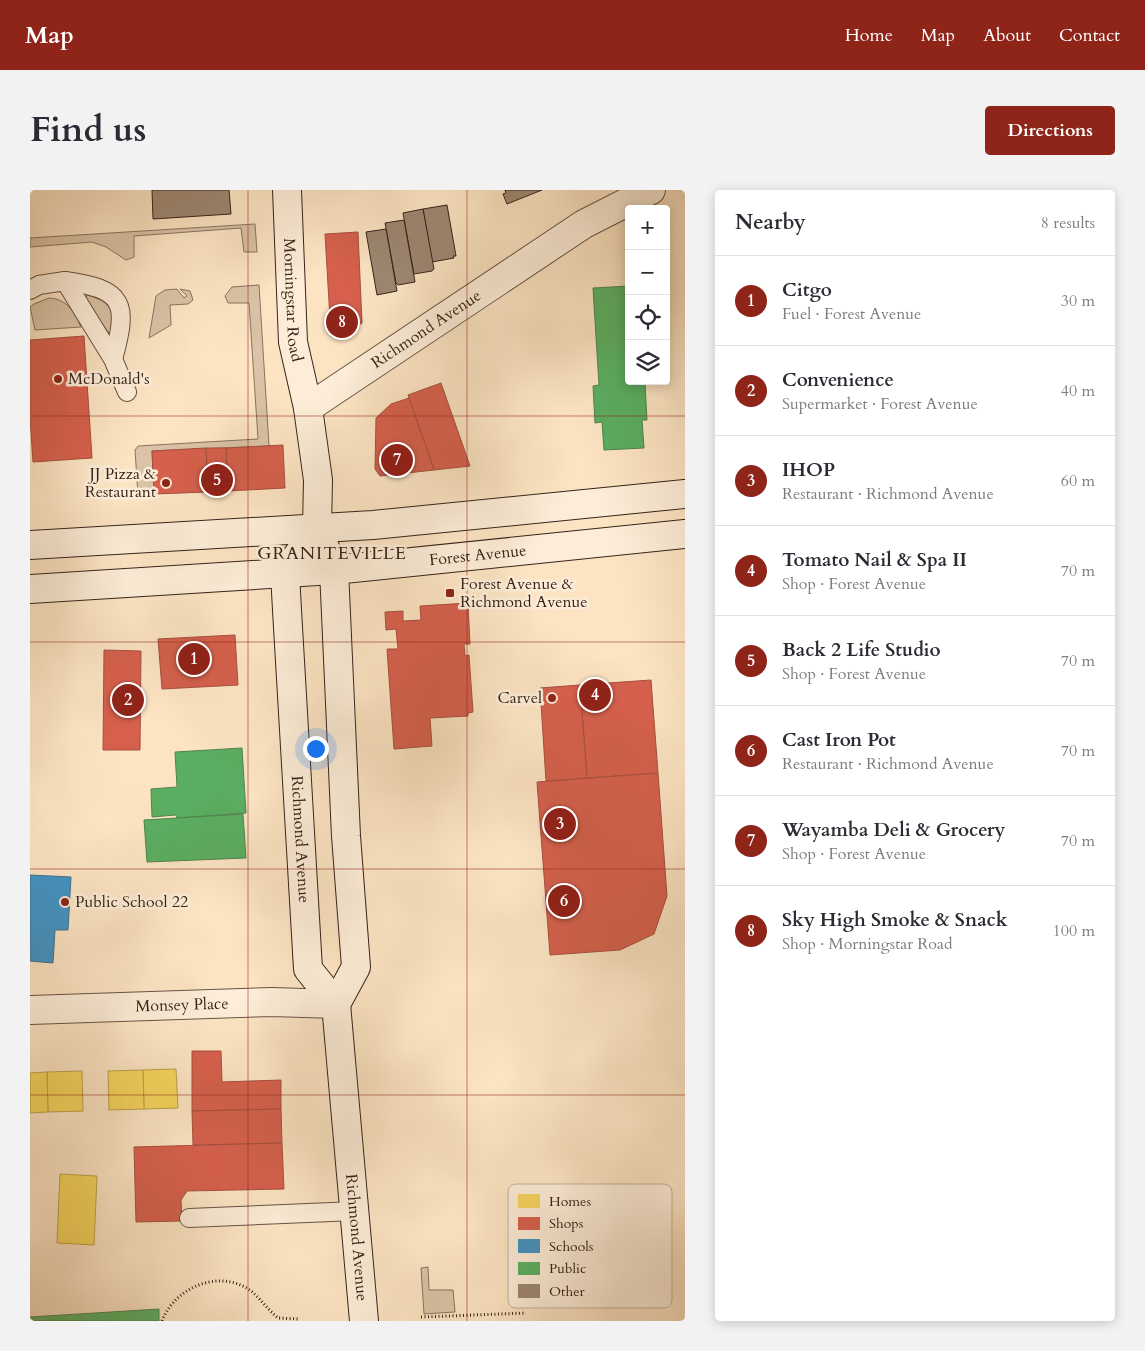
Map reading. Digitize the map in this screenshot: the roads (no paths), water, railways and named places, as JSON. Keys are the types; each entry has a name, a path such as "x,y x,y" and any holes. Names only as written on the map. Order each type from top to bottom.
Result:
{"main road":[{"name":"Morningstar Road","path":"287,190 293,342 308,408"},
{"name":"Richmond Avenue","path":"308,408 584,224 651,190"},
{"path":"308,408 318,480 317,528 334,570 346,836 356,967 336,1004"},
{"path":"30,545 317,528 685,494"},
{"path":"285,573 317,528"},
{"name":"Forest Avenue","path":"30,589 334,570 685,534"},
{"name":"Richmond Avenue","path":"285,573 308,969 336,1004 364,1321"},
{"name":"Monsey Place","path":"30,1010 272,1002 336,1004"}],"lane":[{"path":"65,281 114,359 127,392"},
{"path":"30,290 40,285 65,281 87,284 108,291 117,300 122,313 122,328 114,359"},
{"path":"189,1218 355,1210"}],"place":[{"name":"Sky High Smoke & Snack","path":"342,322"},
{"name":"McDonald's","path":"58,379"},
{"name":"Wayamba Deli & Grocery","path":"397,460"},
{"name":"Back 2 Life Studio","path":"217,480"},
{"name":"JJ Pizza & Restaurant","path":"166,483"},
{"name":"Forest Avenue & Richmond Avenue","path":"450,593"},
{"name":"Citgo","path":"194,659"},
{"name":"Tomato Nail & Spa II","path":"595,695"},
{"name":"Carvel","path":"552,698"},
{"name":"Convenience","path":"128,700"},
{"name":"IHOP","path":"560,824"},
{"name":"Cast Iron Pot","path":"564,901"},
{"name":"Public School 22","path":"65,902"}],"district":[{"name":"GRANITEVILLE","path":"332,553"}]}
